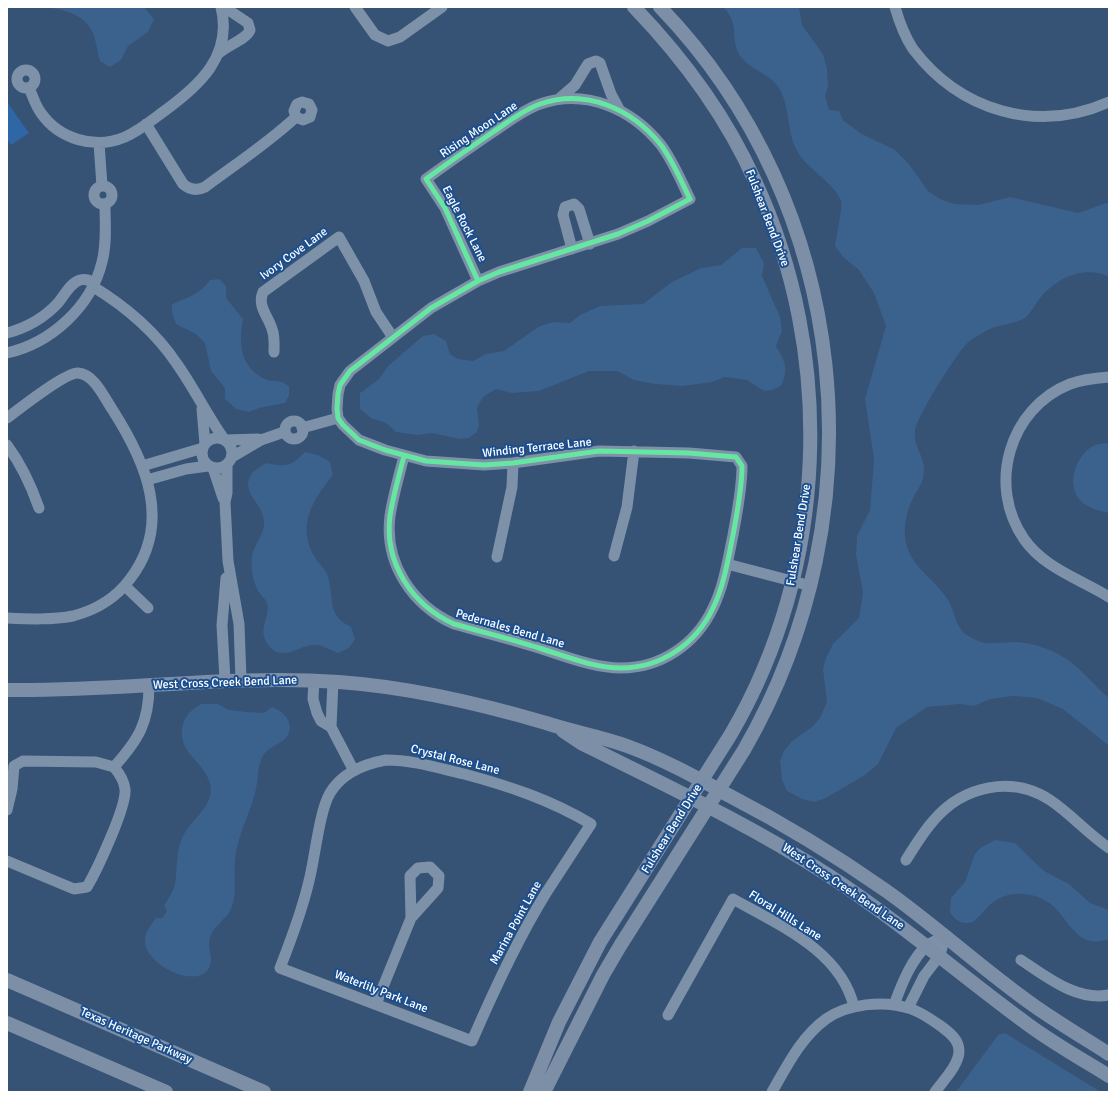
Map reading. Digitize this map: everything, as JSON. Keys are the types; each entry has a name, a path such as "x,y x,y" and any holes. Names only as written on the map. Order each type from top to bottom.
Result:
{"main road":[{"name":"Fulshear Bend Drive","path":"530,1092 559,1022 587,967 741,719 775,640 793,581 805,512 810,459 810,397 799,319 789,276 764,202 744,158 714,108 681,60 634,7"},
{"name":"Fulshear Bend Drive","path":"544,1092 603,975 755,731 779,683 798,633 811,586 824,522 829,465 828,390 818,315 805,263 787,208 766,160 730,98 700,54 660,7"},
{"path":"714,108 730,98"},
{"path":"799,319 818,315"},
{"name":"West Cross Creek Bend Lane","path":"7,690 94,690 225,680 333,681 429,693 472,702 558,727 587,733 627,746 659,759 719,789 788,826 837,857 888,892 1033,1005 1109,1054"},
{"name":"West Cross Creek Bend Lane","path":"558,727 581,743 708,805 777,843 828,875 877,907 1023,1021 1109,1076"},
{"path":"587,967 603,975"},
{"name":"Texas Heritage Parkway","path":"7,980 264,1092"},
{"path":"7,1023 166,1092"}],"street":[{"path":"218,54 223,29 222,7"},
{"path":"29,88 39,109 53,126 75,139 99,143 121,138 146,124 198,84 218,54 229,45 247,35 250,30 248,23 222,7"},
{"path":"355,7 375,35 385,40 398,38 442,7"},
{"path":"895,7 912,48 932,71 956,92 981,104 1007,113 1038,117 1066,115 1093,110 1109,110"},
{"path":"559,99 575,85 588,64 596,61 600,63 611,94 619,109"},
{"name":"Rising Moon Lane","path":"426,179 522,112 539,104 559,99 579,99 593,101 619,109 648,131 662,146 690,199 648,221 590,244"},
{"path":"1093,110 1109,102"},
{"path":"146,124 182,182 186,193 205,187 267,142 296,117"},
{"path":"7,353 34,344 54,332 83,302 92,286 102,263 105,204 110,201 112,194 110,188 102,186 99,143"},
{"name":"Eagle Rock Lane","path":"426,179 448,215 478,281"},
{"path":"147,480 186,469 211,467 222,468 261,440 284,432 285,426 292,421 298,422 302,428 338,418 338,394 344,379 350,371 392,336 430,308 478,281 518,265 590,244 579,209 574,204 569,204 565,207 563,215 572,249"},
{"name":"Ivory Cove Lane","path":"274,352 272,329 261,302 263,292 339,237 364,281 376,312 392,336"},
{"path":"7,333 28,325 44,315 57,304 74,284 80,280 88,280 92,282 92,286 112,298 148,328 177,363 202,406 225,440 231,446 225,502 228,561 239,624 241,680"},
{"path":"7,418 66,376 78,373 89,378 97,386 123,427 142,466 147,480 153,510 152,530 143,560 125,586 114,597 101,605 74,616 58,618 7,618"},
{"path":"1109,377 1092,378 1070,384 1052,394 1036,407 1023,421 1012,442 1007,462 1005,484 1008,504 1014,523 1025,540 1039,555 1055,568 1109,597"},
{"path":"202,406 204,446 203,458 211,467 225,502"},
{"name":"Winding Terrace Lane","path":"338,418 351,435 359,440 404,456 426,461 456,464 513,463 599,452 634,451 731,456"},
{"path":"142,466 204,446 213,438 225,440 255,438 261,440"},
{"path":"7,445 22,468 33,489 39,508"},
{"path":"614,556 627,507 634,451"},
{"name":"Pedernales Bend Lane","path":"404,456 390,516 389,530 392,550 397,568 406,585 431,612 454,624 608,667 621,668 658,662 679,649 698,632 714,607 727,564 736,520 742,472 740,462 736,457 731,456"},
{"path":"497,557 512,487 513,463"},
{"path":"225,680 222,625 228,561"},
{"path":"727,564 811,586"},
{"path":"125,586 148,608"},
{"path":"314,680 314,707 322,721 331,727 354,770"},
{"path":"331,727 333,681"},
{"path":"114,767 133,745 140,734 146,718 149,686"},
{"name":"Crystal Rose Lane","path":"280,968 308,883 327,799 339,782 354,770 372,762 405,760 503,785 537,796 564,808 591,824"},
{"path":"7,810 12,789 14,766 23,761 96,762 114,767 121,775 126,790 99,866 87,887 74,889 7,861"},
{"path":"906,860 934,820 947,807 962,797 981,789 999,786 1018,786 1048,799 1109,848"},
{"name":"Marina Point Lane","path":"472,1040 495,989 519,942 546,894 591,824"},
{"name":"Floral Hills Lane","path":"668,1015 733,899 784,928 818,951 833,964 851,991 854,1007"},
{"path":"376,1004 411,918"},
{"path":"894,1005 902,984 912,965 927,946 945,936"},
{"path":"908,1008 924,976 940,955 945,936"},
{"path":"1021,960 1067,990 1083,994 1109,995"},
{"name":"Waterlily Park Lane","path":"280,968 472,1040"},
{"path":"772,1092 800,1046 812,1031 827,1018 854,1007 894,1005 908,1008 932,1020 950,1033 957,1041 959,1049 958,1056 954,1065 935,1092"}],"shaded area":[{"path":"44,7 144,7 154,19 148,32 128,46 121,60 110,67 100,61 92,31 83,20 71,13"},
{"path":"723,7 799,7 802,25 823,54 827,69 828,87 825,96 829,110 839,111 843,120 860,133 895,150 909,164 928,191 942,200 954,204 978,205 1010,197 1078,213 1109,202 1109,277 1090,272 1081,273 1072,275 1055,284 1041,297 1025,318 990,329 970,341 957,356 939,384 922,412 915,431 916,443 924,465 924,471 923,479 908,510 905,532 907,547 910,554 918,566 944,594 964,633 985,643 1020,642 1036,645 1051,651 1071,662 1109,698 1109,746 1063,709 1037,698 1013,696 990,699 974,706 960,704 927,707 896,728 878,764 865,775 826,798 814,802 802,799 787,791 782,780 780,761 784,751 792,741 812,727 820,718 827,702 823,669 826,658 833,644 859,618 863,592 856,555 857,536 870,510 874,459 865,399 886,326 874,293 859,270 844,258 835,246 841,204 838,195 799,154 792,139 786,106 780,90 771,79 752,67 742,58 736,46 733,24 728,13"},
{"path":"7,102 29,133 11,145 7,139"},
{"path":"742,248 756,248 764,263 762,276 780,317 782,331 776,346 784,361 785,374 781,386 772,390 764,391 747,380 725,377 712,382 682,386 655,384 634,380 617,371 589,371 539,391 512,393 496,389 483,397 477,408 479,425 477,432 469,438 460,439 432,433 418,435 396,432 386,423 371,418 360,409 360,393 379,379 388,366 423,336 434,334 446,341 450,354 458,359 473,361 486,354 504,351 538,327 553,322 570,323 580,315 600,306 643,304 672,282 701,268 721,265"},
{"path":"219,279 226,286 226,298 243,319 241,344 245,360 255,373 263,378 282,382 289,386 289,396 285,403 259,408 249,412 236,409 225,399 225,388 211,371 205,343 196,334 176,324 172,312 172,305 198,292 210,280"},
{"path":"1109,443 1109,513 1099,511 1083,503 1077,497 1073,482 1076,466 1085,452 1095,445"},
{"path":"305,452 318,455 330,462 333,475 314,502 307,522 307,532 308,543 313,554 324,569 330,582 334,610 343,622 351,627 355,639 349,648 338,653 318,645 309,646 286,653 275,651 270,647 264,635 264,625 268,609 267,603 258,591 252,574 252,556 263,531 264,522 262,512 250,493 248,483 250,476 254,471 266,463 287,465 295,461"},
{"path":"201,704 218,704 229,710 264,713 272,707 277,709 285,716 290,725 290,730 285,739 267,751 261,761 251,806 237,849 233,903 229,913 217,926 209,942 211,964 206,972 199,976 189,976 168,970 159,964 146,948 145,939 148,930 156,918 162,918 167,911 164,906 172,893 175,884 178,852 181,840 188,828 206,805 211,792 207,776 188,752 182,738 182,729 186,717"},
{"path":"995,840 1015,843 1044,871 1069,884 1090,903 1109,910 1109,939 1089,941 1075,932 1053,906 1040,898 1026,894 1012,894 998,899 973,922 962,923 954,918 950,912 951,898 965,882 975,854 980,848"},
{"path":"1005,1033 1101,1092 956,1092 998,1035"}],"cycle path":[{"path":"404,456 390,516 389,533 392,550 397,566 404,580 414,594 425,606 454,624 590,664 621,668 636,667 663,659 676,652 687,643 706,621 717,600 725,572 739,501 742,466 736,457 689,453 599,451 513,463 484,465 426,461 385,450 359,440 343,425 338,418 337,409 340,385 350,371 431,308 478,281 499,272 618,234 648,221 690,199 673,164 661,145 636,121 607,105 591,100 557,100 540,104 510,120 426,179 445,208 478,281"}]}
